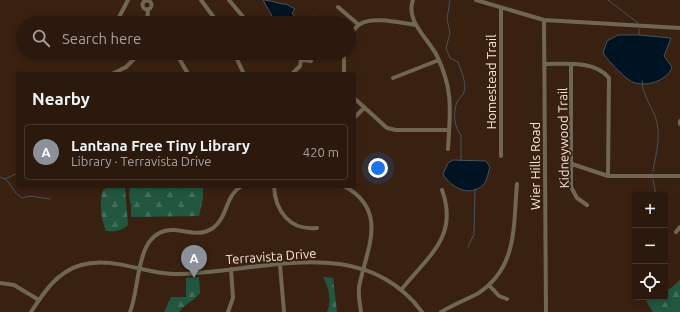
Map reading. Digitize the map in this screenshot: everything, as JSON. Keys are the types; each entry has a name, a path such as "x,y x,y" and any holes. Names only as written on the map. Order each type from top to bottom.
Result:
{"street":[{"path":"120,16 128,0"},
{"path":"147,0 143,4 144,8 148,9 148,16"},
{"path":"201,0 213,16"},
{"path":"229,0 242,16"},
{"path":"413,0 410,12 416,25 439,60 450,93 448,149"},
{"path":"476,0 544,20 612,26 680,28"},
{"path":"338,7 348,16"},
{"name":"Homestead Trail","path":"501,8 501,156"},
{"name":"Wier Hills Road","path":"544,20 546,312"},
{"path":"356,27 364,22 382,21 416,25"},
{"path":"116,72 126,67 133,60"},
{"path":"180,60 187,72"},
{"path":"237,60 243,72"},
{"path":"294,72 299,68 302,60 311,61"},
{"path":"344,60 344,72"},
{"path":"393,78 439,60"},
{"path":"545,64 584,64 605,73 609,78 608,176"},
{"name":"Kidneywood Trail","path":"571,64 571,187 573,192 587,205"},
{"path":"356,100 383,126 391,129 449,130"},
{"path":"356,116 364,108"},
{"path":"572,164 608,176 680,176"},
{"path":"441,312 477,294 489,284 504,266 513,240 517,184"},
{"path":"130,312 144,249 156,236 169,231 196,234 209,230 222,218 228,201 234,192 239,188"},
{"path":"274,188 276,204 284,217 300,228 317,228"},
{"path":"346,188 363,202 371,219 372,238 359,289 361,312"},
{"path":"401,290 437,246 445,232 448,212 442,190"},
{"path":"676,232 680,227"},
{"name":"Terravista Drive","path":"31,312 39,300 61,275 81,265 99,262 176,274 325,262 344,264 364,269 382,277 401,290 422,312"},
{"path":"280,265 284,312"},
{"path":"228,312 233,298 231,269"},
{"path":"0,283 18,286 39,300"},
{"path":"489,284 499,296 507,299"}],"green space":[{"path":"107,188 125,188 128,225 121,230 106,231 101,210 103,190"},
{"path":"130,188 203,188 203,198 199,216 131,217"},
{"path":"199,277 200,293 198,296 179,312 164,312 171,297 186,297 186,278"},
{"path":"323,277 333,278 337,312 327,312 329,308 329,294"},
{"path":"680,280 680,312 653,312 646,301 668,300 668,290"}],"water":[{"path":"263,0 286,4 295,9 292,13 294,16 272,16"},
{"path":"618,35 671,38 664,56 672,67 665,77 647,84 640,84 634,83 622,75 603,53 607,41"},
{"path":"453,160 486,161 490,167 483,185 478,189 466,191 455,187 450,183 443,174 448,163"}],"waterway":[{"path":"450,0 447,19 450,33 446,48 450,58 458,62 465,85 463,93 456,106 455,115 457,128 461,135 461,161"},
{"path":"608,0 638,23"},
{"path":"639,29 639,34"},
{"path":"642,81 644,91 655,116 658,130 658,144 653,171"},
{"path":"0,177 5,179 16,174"},
{"path":"5,179 22,198 30,196 50,199"},
{"path":"653,180 655,192"},
{"path":"468,247 474,234 475,189"}],"place":[{"name":"Lantana Free Tiny Library","path":"194,278"}]}
